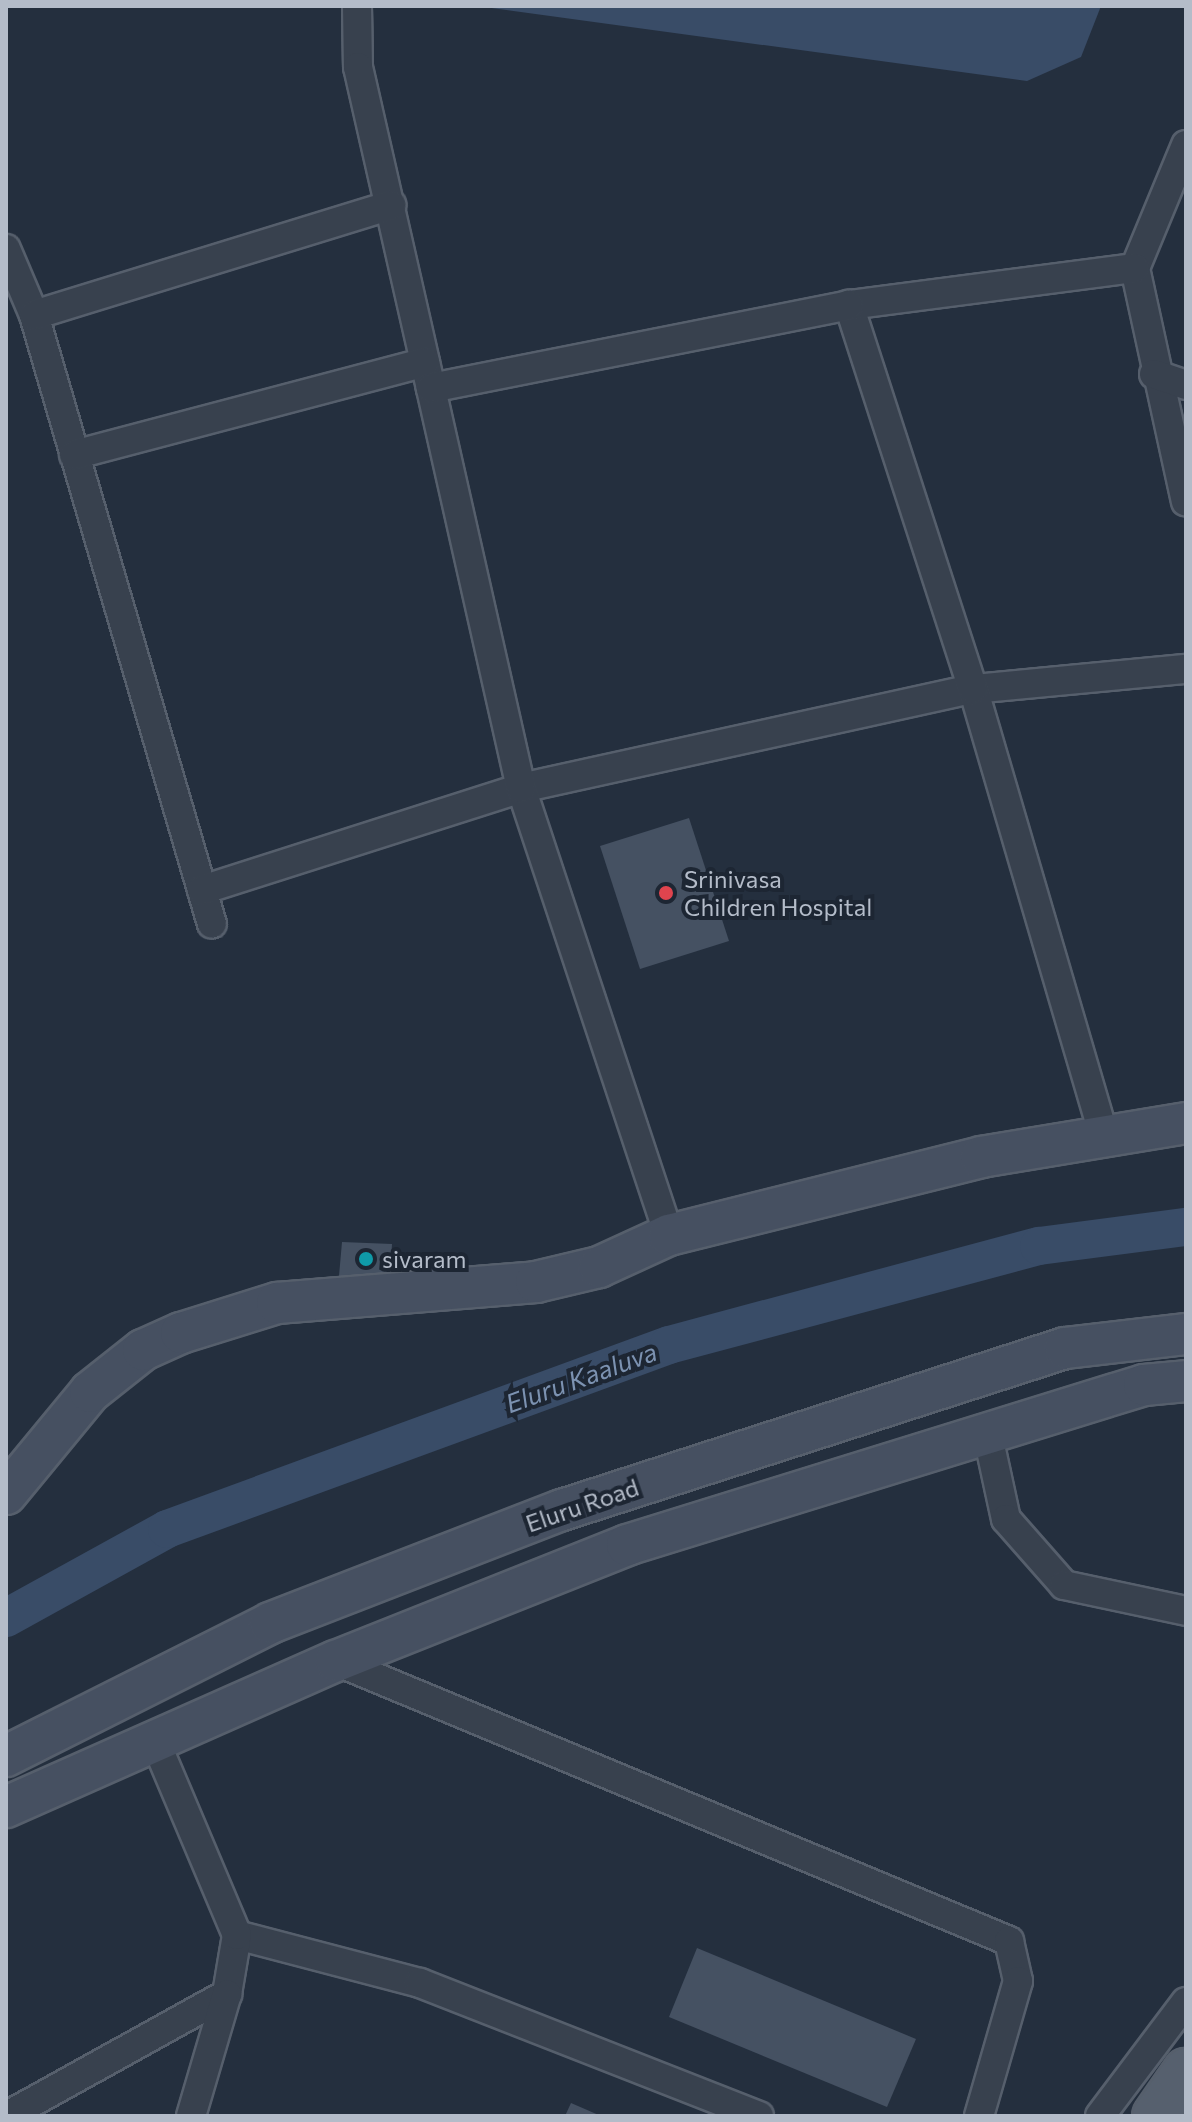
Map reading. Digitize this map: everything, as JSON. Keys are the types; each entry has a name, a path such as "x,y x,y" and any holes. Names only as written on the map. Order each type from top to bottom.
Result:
{"main road":[{"path":"6,1494 90,1392 143,1350 181,1333 277,1303 536,1282 599,1267 669,1235 981,1157 1186,1123"},
{"name":"Eluru Road","path":"6,1756 270,1623 562,1510 1065,1348 1186,1334"},
{"path":"6,1807 336,1661 627,1545 988,1436 1144,1385 1186,1381"},
{"path":"1155,2116 1186,2071"}],"street":[{"path":"357,6 358,67 521,788 669,1235"},
{"path":"1186,145 1135,268 1154,374 1186,502"},
{"path":"34,315 391,205"},
{"path":"6,249 34,315 212,924"},
{"path":"74,455 428,375 849,305 1135,268"},
{"path":"849,305 973,689 1104,1136"},
{"path":"1154,374 1186,385"},
{"path":"202,890 521,788 973,689 1186,669"},
{"path":"988,1436 1006,1519 1064,1585 1186,1611"},
{"path":"336,1661 1009,1941 1018,1981 979,2116"},
{"path":"155,1741 237,1935 227,1994 191,2116"},
{"path":"237,1935 420,1983 759,2116"},
{"path":"7,2116 227,1994"},
{"path":"1100,2116 1186,2002"}],"water":[{"path":"477,6 1101,6 1081,57 1027,81"}],"building":[{"path":"689,818 729,941 640,969 600,846"},
{"name":"sivaram","path":"342,1242 392,1244 390,1275 339,1276"},
{"path":"697,1948 916,2039 887,2107 669,2017"},
{"path":"571,2103 601,2116 565,2116"}],"waterway":[{"name":"Eluru Kaaluva","path":"6,1618 167,1529 669,1345 1039,1246 1186,1227"}],"place":[{"name":"Srinivasa Children Hospital","path":"666,893"},
{"name":"sivaram","path":"366,1259"}]}
